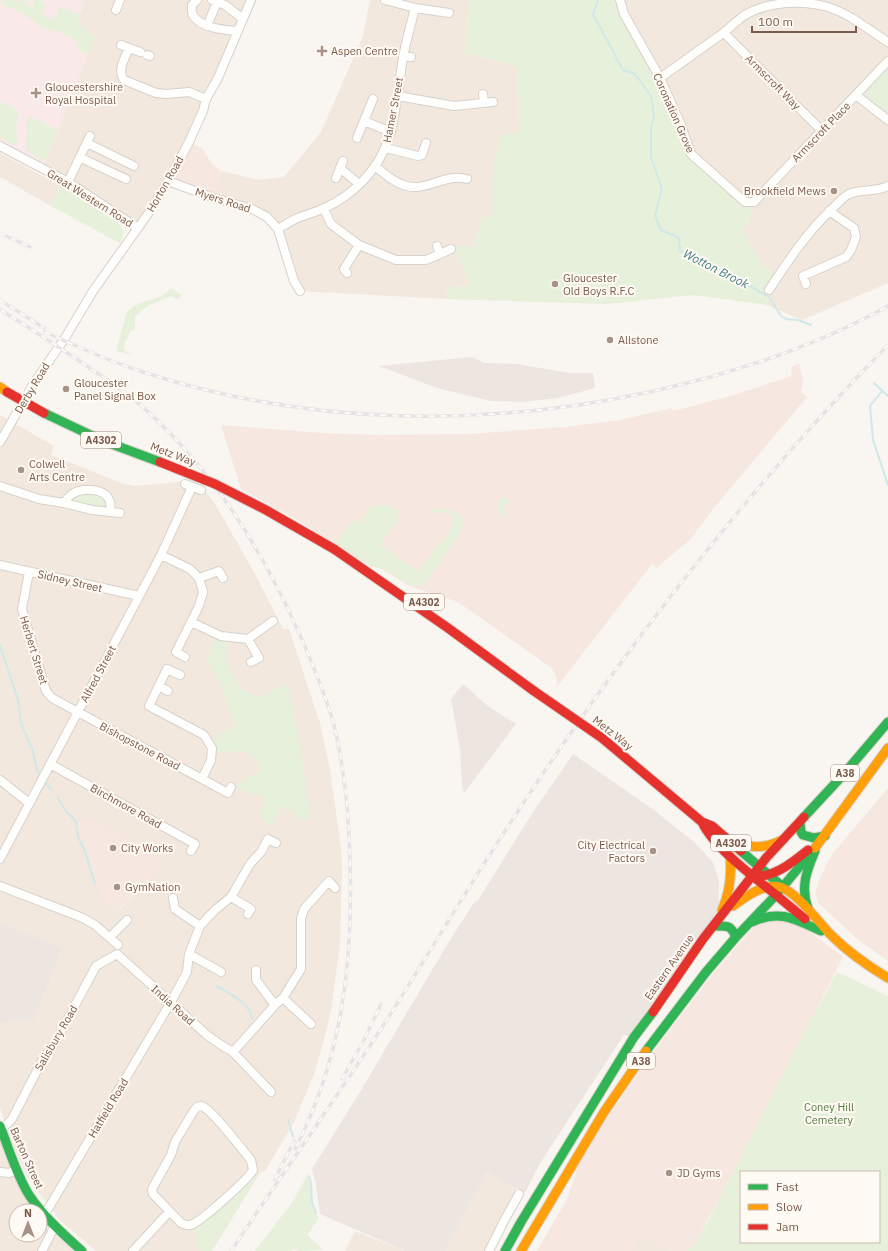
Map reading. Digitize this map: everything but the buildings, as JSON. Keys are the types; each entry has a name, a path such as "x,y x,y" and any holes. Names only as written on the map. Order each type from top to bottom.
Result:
{"main road":[{"name":"Metz Way","path":"4,389 44,413 101,440 215,484 266,510 334,549 602,738 702,822 712,826 769,875 809,910 831,935 849,951 888,978"},
{"name":"Eastern Avenue","path":"505,1251 520,1222 634,1037 686,963 759,867 782,840 843,776 888,722"},
{"name":"A38","path":"521,1251 604,1112 681,1004 736,937 783,888 888,748"},
{"name":"Metz Way","path":"702,822 706,831 730,856 820,931 831,935"},
{"path":"800,822 801,832 803,835 814,838 822,838"},
{"path":"753,875 769,875 790,864 822,838"},
{"path":"809,910 803,895 804,882 822,838"},
{"path":"728,840 747,847 757,848 771,846 782,840"},
{"path":"716,923 724,906 732,881 733,876 730,856"},
{"path":"716,923 742,898 753,892 773,886 783,888"},
{"path":"748,924 762,917 778,914 790,917 820,931"},
{"path":"716,923 728,926 732,929 736,937"},
{"name":"Barton Street","path":"0,1126 17,1170 29,1195 36,1203"},
{"name":"Barton Street","path":"48,1218 82,1251"}],"street":[{"path":"116,10 120,0"},
{"path":"197,0 192,5 192,13 196,20 217,29 238,31"},
{"name":"Horton Road","path":"52,355 65,338 104,274 150,211 168,181 192,136 203,111 206,99 218,78 252,0"},
{"path":"385,0 415,8 449,14"},
{"name":"Coronation Grove","path":"620,0 624,14 660,78 681,125 690,154 745,202 754,202"},
{"path":"207,26 215,1 232,10 243,19"},
{"path":"660,78 745,15 767,7 792,2 811,3 828,7 846,15 888,42"},
{"name":"Hamer Street","path":"278,229 298,218 324,209 344,198 376,167 386,148 391,132 407,57 415,8"},
{"name":"Armscroft Way","path":"724,32 822,131"},
{"path":"120,45 146,54"},
{"path":"129,48 120,70 121,76 124,80 156,93 166,94 189,92 206,99"},
{"name":"Armscroft Place","path":"754,202 888,61"},
{"path":"856,95 888,120"},
{"path":"398,96 454,106 478,105 484,99 494,102"},
{"path":"357,138 373,99"},
{"path":"364,121 391,132"},
{"path":"68,182 89,139 134,166"},
{"path":"386,148 418,156 422,155 426,143"},
{"name":"Great Western Road","path":"0,146 68,182 138,228"},
{"path":"81,158 126,179"},
{"path":"336,178 342,165 359,184"},
{"path":"376,167 401,185 420,188 450,178 463,176"},
{"name":"Myers Road","path":"168,181 214,198 252,208 266,217 278,229 294,281 300,291"},
{"path":"769,290 806,236 845,196 877,190 888,186"},
{"path":"324,209 331,224 359,245 396,260 426,260 439,250 451,249"},
{"path":"806,284 803,276 846,257 851,250 856,237 854,228 829,211"},
{"path":"344,269 359,245"},
{"name":"Derby Road","path":"0,442 52,355"},
{"name":"Alfred Street","path":"0,859 161,555 189,485 201,490"},
{"path":"0,486 39,499 92,510 120,513"},
{"path":"64,503 71,494 82,490 93,489 104,494 110,502 110,512"},
{"path":"161,555 190,569 199,578 203,592 199,606 176,652 185,657"},
{"name":"Sidney Street","path":"0,565 139,596"},
{"path":"199,578 219,570 223,578"},
{"name":"Herbert Street","path":"30,572 22,608 46,692 52,698 77,712"},
{"path":"191,622 221,636 248,639 272,621"},
{"path":"248,639 259,658 251,662"},
{"path":"180,675 167,669 149,706 204,735 212,748 211,760 202,779"},
{"path":"158,686 168,691"},
{"name":"Bishopstone Road","path":"77,712 228,793 231,787"},
{"name":"Birchmore Road","path":"50,764 195,844 191,851"},
{"path":"0,780 29,803"},
{"path":"173,898 175,909 200,926 215,910 231,897 250,864 261,852 268,839 276,843"},
{"path":"233,1052 283,998 301,970 301,919 304,909 326,879 335,888"},
{"path":"0,886 83,918 96,925 118,945"},
{"path":"231,897 251,909 248,914"},
{"path":"110,937 127,920"},
{"name":"Hatfield Road","path":"48,1209 171,1002 187,972 189,954 200,926"},
{"name":"India Road","path":"117,954 207,1035 233,1052 271,1092"},
{"name":"Salisbury Road","path":"0,1126 6,1125 12,1120 42,1061 56,1041 96,966 117,954"},
{"path":"189,954 221,972"},
{"path":"256,970 256,980 275,1005"},
{"path":"283,998 311,1024"},
{"path":"197,1107 204,1107 212,1114 251,1160 253,1170 242,1183 214,1208 190,1225 181,1223 169,1212 153,1194 153,1186 171,1156 175,1142 193,1112 197,1107"},
{"path":"0,1172 9,1173 17,1170"},
{"path":"489,1251 519,1194"},
{"path":"133,1251 169,1212"},
{"path":"42,1251 55,1226"}],"shaded area":[{"name":"Gloucestershire Royal Hospital","path":"0,0 85,0 77,21 95,37 43,168 0,146"},
{"path":"85,0 251,0 203,111 138,228 43,168 77,21"},
{"path":"370,0 469,0 465,52 518,67 519,132 491,180 491,217 482,218 473,246 453,246 471,286 448,287 446,299 300,291 278,229 267,217 214,198 221,171 259,180 284,177 321,132 363,36"},
{"path":"620,0 888,0 888,283 802,320 767,305 769,290 778,276 762,264 740,229 747,224 751,214 745,202 691,154"},
{"path":"189,142 202,148 212,164 221,171 214,198 168,181"},
{"path":"0,153 61,186 49,205 0,177"},
{"path":"472,357 484,363 517,364 569,373 593,373 595,388 558,398 522,402 491,401 437,388 379,366"},
{"path":"799,364 803,380 801,392 807,397 714,508 690,540 657,568 652,564 556,688 557,680 553,669 458,602 409,586 380,568 370,566 294,518 241,489 221,425 322,433 378,435 467,434 565,427 620,420 672,408 673,411 727,397 792,376 791,367"},
{"path":"0,415 54,446 51,455 124,484 135,486 187,481 202,487 214,502 255,574 283,629 289,629 320,723 330,770 342,865 340,943 331,1011 314,1074 294,1122 265,1171 260,1173 212,1251 96,1251 60,1220 28,1178 14,1148 0,1108 0,1023 20,1020 62,948 0,922","holes":["78,822 165,862 119,910 104,902"]},
{"path":"463,684 489,707 516,724 464,793 462,786 460,749 451,699"},
{"path":"573,754 654,810 694,842 713,862 719,881 718,919 634,1037 624,1035 540,1163 525,1193 487,1172 445,1251 405,1251 320,1214 312,1169 363,1087 445,948 475,901 477,902 531,815"},
{"path":"888,788 888,961 861,942 819,904 815,894 827,863 834,852"},
{"path":"89,819 165,862 118,910 104,902 78,822"},
{"path":"781,918 810,932 843,957 695,1244 686,1251 669,1251 667,1248 640,1234 631,1251 537,1251 568,1197 575,1176 575,1171 602,1125 659,1044 716,970 756,925"},
{"path":"0,922 62,948 32,1022 20,1020 0,1023"},
{"path":"0,1135 32,1203 8,1203 8,1243 48,1243 48,1223 77,1251 0,1251"},
{"path":"487,1172 517,1188 504,1221 489,1251 445,1251"},
{"path":"355,1231 404,1251 345,1251"},
{"path":"640,1234 667,1248 669,1251 631,1251"}],"green space":[{"path":"1,0 29,0 28,5 33,6 34,0 39,0 46,5 42,15 54,20 60,7 80,14 77,21 95,37 88,55 78,50 76,41 70,37 57,31 51,31 39,25 21,12 1,4"},
{"path":"469,0 620,0 660,78 691,154 745,202 754,202 750,217 741,229 762,264 778,276 769,290 767,305 693,295 606,304 446,299 448,287 471,286 453,246 473,246 482,217 491,217 491,180 500,135 519,132 518,67 465,52"},
{"path":"888,67 888,111 885,112 867,98 866,91"},
{"path":"0,101 19,111 16,127 18,140 16,144 13,145 0,137"},
{"path":"29,116 58,130 45,161 27,151 27,124"},
{"path":"61,186 117,222 121,226 124,233 120,243 49,205"},
{"path":"171,288 181,295 181,297 176,299 172,296 147,306 135,317 135,329 130,331 124,347 124,350 132,355 116,351 126,314 130,309 136,305 166,293"},
{"path":"92,493 102,498 105,502 106,508 70,501 77,496"},
{"path":"503,497 509,500 503,508 507,511 503,517 498,512 497,506 498,501"},
{"path":"371,506 392,506 392,508 399,510 398,520 380,545 419,572 434,551 434,547 442,542 454,525 450,514 443,512 431,513 431,509 452,511 462,518 462,525 464,527 426,582 419,586 412,586 386,570 371,565 336,543 353,519 359,523"},
{"path":"217,634 227,637 227,665 241,689 258,697 288,683 309,809 308,823 281,805 272,827 265,822 260,814 264,797 231,787 260,771 257,762 248,753 242,751 212,754 210,745 217,736 235,725 221,686 207,661"},
{"name":"Coney Hill Cemetery","path":"837,972 888,996 888,1251 686,1251 695,1244 805,1031"},
{"path":"260,1172 212,1251 199,1251 196,1247 197,1240 195,1224 214,1211"},
{"path":"307,1176 313,1209 319,1218 307,1235 323,1250 299,1251 293,1249 292,1251 255,1251 291,1204"}],"waterway":[{"name":"Wotton Brook","path":"598,0 593,14 623,70 635,74 651,96 654,115 651,128 651,157 662,189 655,216 661,230 679,238 680,251 697,256 769,297 781,316 786,319 798,320 811,325"},
{"name":"Wotton Brook","path":"874,383 888,396"},
{"path":"882,391 870,406 873,440 888,485"},
{"path":"0,646 18,700 21,724 32,748 39,774"},
{"path":"46,783 51,789"},
{"path":"58,798 65,810 76,821 78,837 85,851 95,884"},
{"path":"216,986 233,995 244,1004 251,1014 252,1019"},
{"path":"288,1119 293,1137"},
{"path":"309,1176 312,1202 316,1213"}],"railway":[{"path":"0,233 30,247"},
{"path":"0,300 44,328"},
{"path":"45,332 82,349 133,369 208,391 271,403 335,412 399,416 463,416 527,411 591,403 654,391 715,376 804,346 832,334 888,306"},
{"path":"1,310 130,396 171,434 213,483 232,510 266,566 301,636 326,699 338,742 346,793 350,862 349,937 346,974 334,1045 324,1080 311,1115 295,1149"},
{"path":"231,1251 361,1060 505,831 592,703 637,640 733,518 783,459 888,345"},
{"path":"342,1079 365,1038 381,1004"},
{"path":"275,1179 294,1141"}],"traffic: fast":[{"path":"44,413 101,440 160,462"},
{"path":"804,817 843,775 888,722"},
{"path":"800,822 801,832 803,835 814,838 825,836"},
{"path":"646,1051 706,972 736,937 776,895 815,848"},
{"path":"741,851 783,887"},
{"path":"808,908 805,886 807,872 815,851"},
{"path":"752,922 771,916 787,917 821,931"},
{"path":"714,926 728,927 732,930 736,937"},
{"path":"505,1251 521,1222 634,1037 653,1012"},
{"path":"0,1126 16,1170 29,1195 47,1217 82,1251"}],"traffic: slow":[{"path":"0,387 7,392"},
{"path":"815,848 888,748"},
{"path":"733,842 758,847 770,845 782,840"},
{"path":"722,910 730,884 730,856"},
{"path":"733,906 761,889 774,886 787,890 800,901 844,947 866,964 888,978"},
{"path":"521,1251 604,1112 646,1051"}],"traffic: jam":[{"path":"7,392 44,413"},
{"path":"160,462 215,484 266,510 334,549"},
{"path":"334,549 448,628 534,691"},
{"path":"534,691 602,738"},
{"path":"602,738 702,822 712,826 741,851"},
{"path":"653,1012 703,939 766,858 804,817"},
{"path":"702,822 707,832 724,851 776,895"},
{"path":"762,876 781,869 808,850"},
{"path":"776,895 805,919"}],"place":[{"name":"Aspen Centre","path":"322,51"},
{"name":"Gloucestershire Royal Hospital","path":"36,93"},
{"name":"Brookfield Mews","path":"834,191"},
{"name":"Gloucester Old Boys R.F.C","path":"555,284"},
{"name":"Allstone","path":"610,340"},
{"name":"Gloucester Panel Signal Box","path":"66,389"},
{"name":"Colwell Arts Centre","path":"21,470"},
{"name":"City Works","path":"113,848"},
{"name":"City Electrical Factors","path":"653,851"},
{"name":"GymNation","path":"117,887"},
{"name":"JD Gyms","path":"669,1173"}]}
